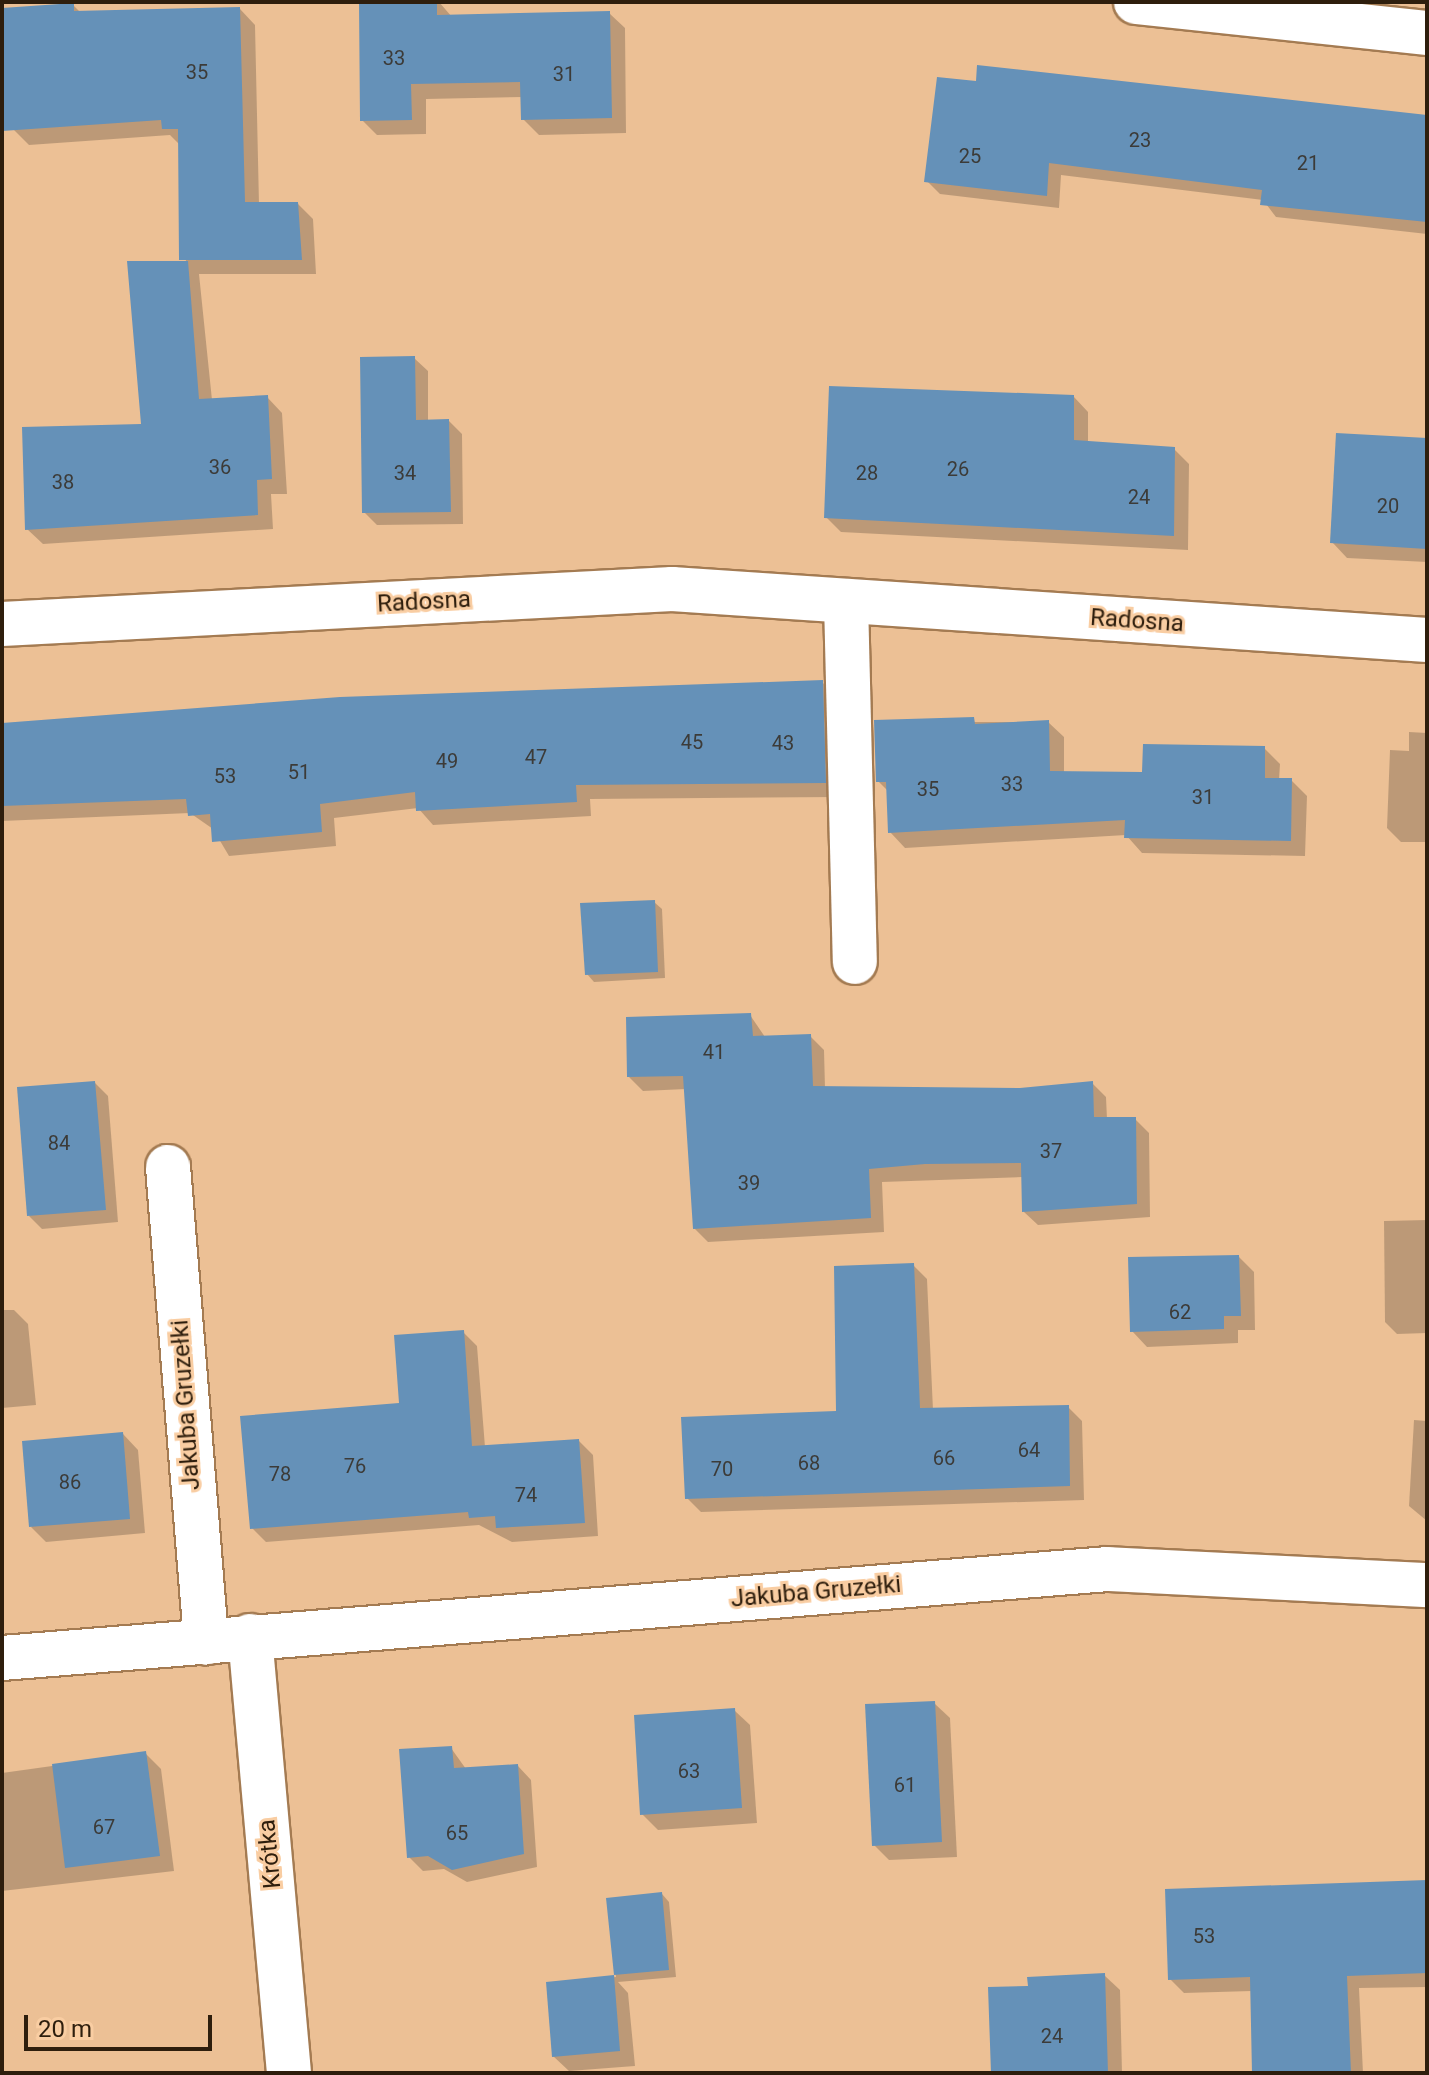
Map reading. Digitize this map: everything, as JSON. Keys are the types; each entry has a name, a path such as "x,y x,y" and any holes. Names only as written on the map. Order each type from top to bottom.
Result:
{"street":[{"path":"1136,2 1427,33"},
{"name":"Radosna","path":"2,624 672,589 1427,640"},
{"path":"846,601 855,962"},
{"name":"Jakuba Gruzełki","path":"168,1167 206,1642"},
{"name":"Jakuba Gruzełki","path":"2,1658 1107,1569 1427,1585"},
{"name":"Krótka","path":"250,1636 289,2073"}],"building":[{"path":"359,2 437,2 437,15 610,11 612,118 521,120 520,82 411,84 412,120 360,121"},
{"path":"74,3 74,11 240,7 245,202 298,202 302,260 179,260 178,129 162,129 161,120 2,131 2,8"},
{"path":"977,65 1427,115 1427,222 1260,205 1262,190 1049,163 1047,196 924,182 937,77 976,81"},
{"path":"127,261 188,261 199,399 268,395 272,479 257,480 258,515 25,530 22,427 141,424"},
{"path":"415,356 416,420 449,419 451,512 362,513 360,357"},
{"path":"829,386 1074,395 1074,440 1175,447 1174,536 824,518"},
{"path":"1336,433 1427,438 1427,549 1330,543"},
{"path":"823,680 826,783 576,785 577,802 416,811 415,792 320,804 322,832 212,842 210,814 188,816 186,799 2,806 2,723 340,697"},
{"path":"974,717 975,724 1049,720 1050,771 1142,772 1143,744 1265,746 1265,778 1292,778 1291,841 1124,838 1125,820 888,833 886,782 876,782 874,720"},
{"path":"655,900 658,972 585,975 580,903"},
{"path":"751,1013 753,1036 811,1034 813,1086 1020,1088 1093,1081 1094,1117 1136,1117 1137,1204 1022,1212 1021,1163 925,1164 869,1169 871,1218 693,1229 683,1076 627,1077 626,1017"},
{"path":"95,1081 106,1210 27,1216 17,1087"},
{"path":"1239,1255 1241,1316 1224,1316 1224,1329 1130,1332 1128,1257"},
{"path":"914,1263 920,1408 1069,1405 1070,1486 685,1499 681,1417 836,1411 834,1266"},
{"path":"464,1330 472,1446 579,1439 585,1523 496,1528 495,1516 469,1518 468,1512 250,1529 240,1416 399,1403 394,1335"},
{"path":"123,1432 130,1519 29,1527 22,1441"},
{"path":"935,1701 942,1842 872,1846 865,1704"},
{"path":"735,1708 742,1808 640,1815 634,1715"},
{"path":"452,1746 454,1768 518,1764 524,1854 452,1870 428,1856 407,1858 399,1749"},
{"path":"146,1751 160,1856 65,1868 52,1764"},
{"path":"1427,1880 1427,1973 1347,1976 1351,2073 1252,2073 1250,1977 1168,1980 1165,1889"},
{"path":"662,1892 669,1970 614,1975 606,1898"},
{"path":"1105,1973 1108,2073 991,2073 988,1987 1028,1986 1027,1977"},
{"path":"614,1975 620,2051 552,2057 546,1982"}]}
